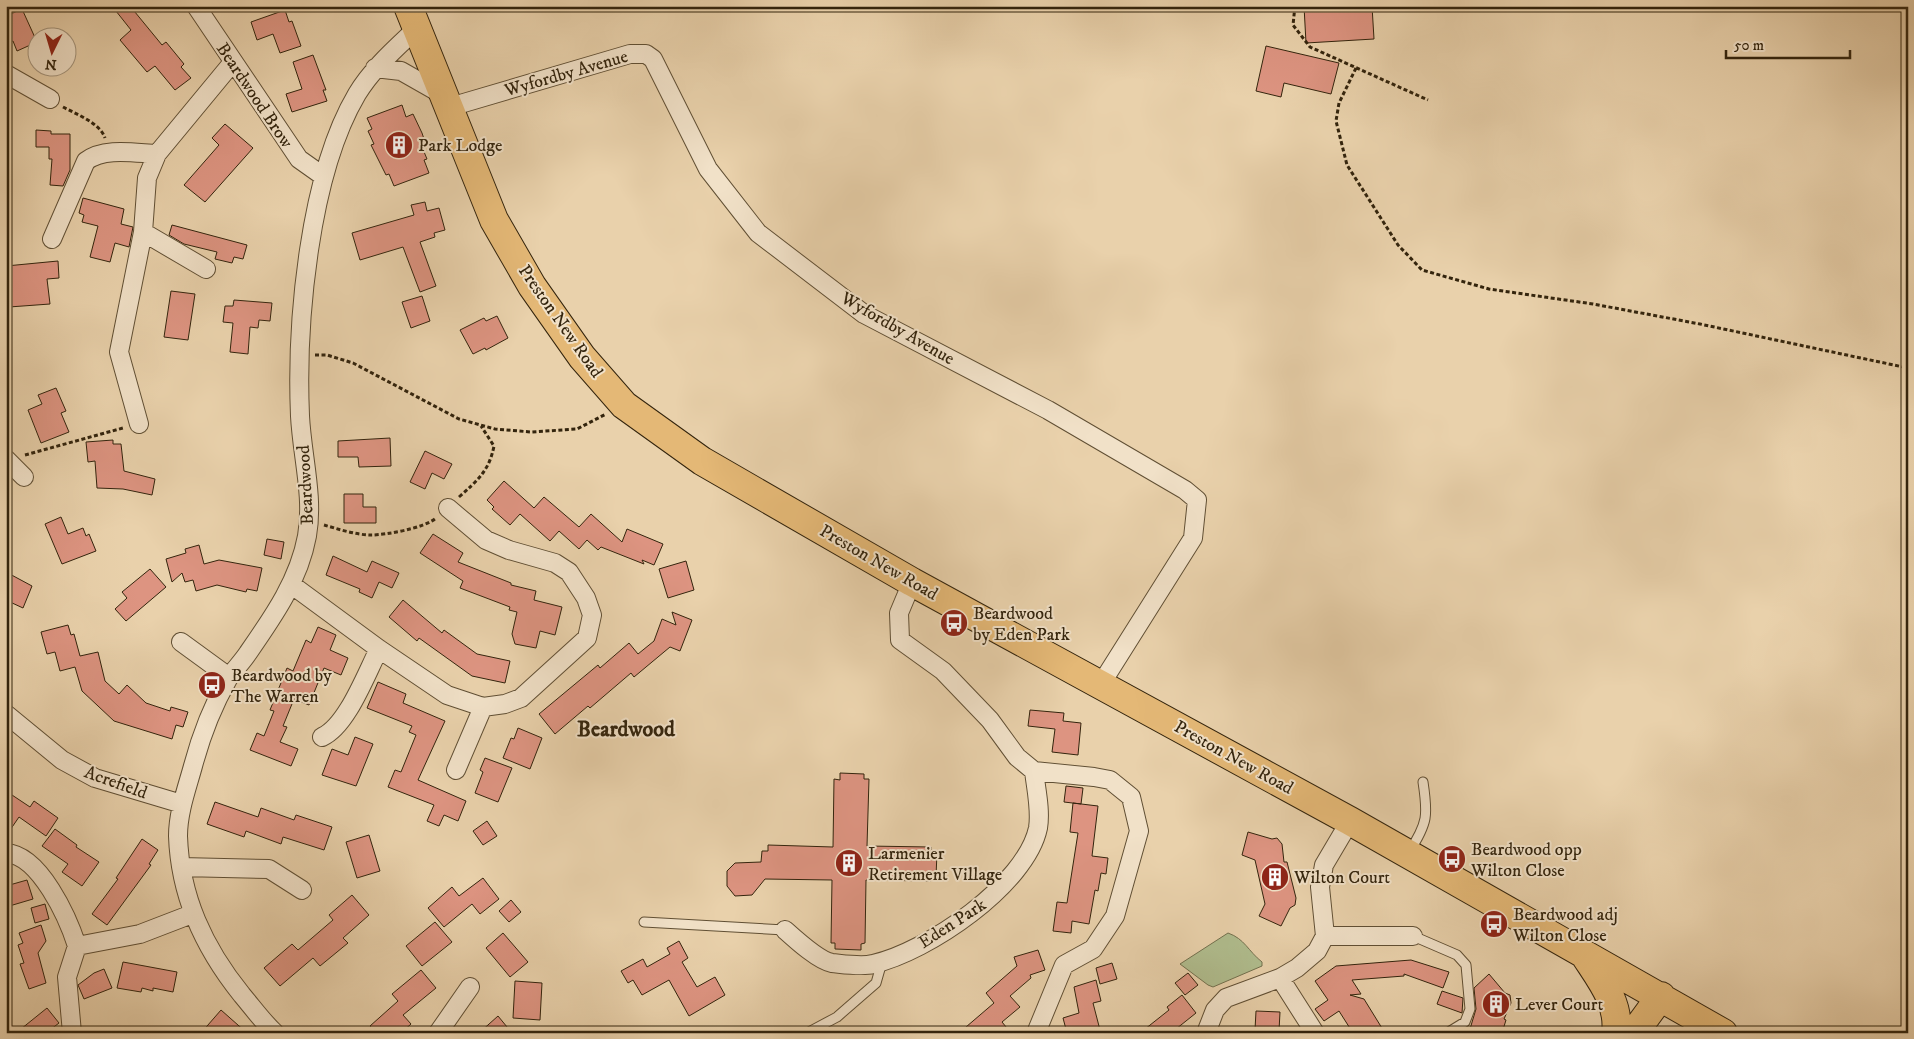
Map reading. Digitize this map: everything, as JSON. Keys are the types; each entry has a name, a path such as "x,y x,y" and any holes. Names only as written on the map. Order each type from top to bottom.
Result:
{"highway":[{"name":"Preston New Road","path":"412,18 494,220 532,286 582,357 624,405 702,461 912,582 1350,820 1584,955 1660,996 1707,1029"},
{"path":"1584,955 1608,992 1615,1015 1616,1033"},
{"path":"1634,1033 1660,996"}],"street":[{"name":"Beardwood Brow","path":"196,6 299,159 323,176"},
{"name":"Beardwood","path":"275,1033 222,970 192,914 185,893 178,833 182,804 200,740 212,709 229,677 248,654 292,585 307,539 310,505 300,418 299,355 309,256 323,176 342,123 357,93 412,18"},
{"name":"Wyfordby Avenue","path":"447,102 630,54 646,54 653,59 708,168 758,234 864,314 1048,410 1185,490 1197,500 1193,538 1101,684"},
{"path":"139,424 119,352 143,232 147,178 157,154 233,62"},
{"path":"375,68 401,71 447,102"},
{"path":"6,74 50,99"},
{"path":"52,239 86,161 95,154 111,152 157,154"},
{"path":"143,232 206,269"},
{"path":"7,459 24,477"},
{"path":"292,585 378,649 448,695 483,707 505,704 521,698 587,638 592,615 586,598 569,572 555,562 509,550 486,540 448,508"},
{"path":"912,582 899,613 900,640 943,671 990,720 1017,757 1034,771 1110,780 1132,797 1139,831 1115,916 1093,949 1064,965 1036,1033"},
{"path":"181,642 229,677"},
{"path":"322,737 332,733 344,717 378,649"},
{"path":"456,770 483,707"},
{"name":"Acrefield","path":"6,714 62,760 95,778 182,804"},
{"name":"Eden Park","path":"785,930 829,962 871,965 901,956 951,926 996,894 1019,868 1029,852 1038,828 1038,801 1034,771"},
{"path":"1206,1033 1215,1010 1226,998 1280,978 1297,968 1317,951 1325,936 1320,887 1324,865 1350,820"},
{"path":"6,853 23,858 48,884 72,930 77,946 67,978 72,1033"},
{"path":"181,867 269,869 302,890"},
{"path":"77,946 140,934 192,914"},
{"path":"1325,936 1413,936"},
{"path":"1280,978 1315,1033"},
{"path":"438,1033 470,987"}],"lane":[{"path":"1408,854 1426,820 1427,808 1423,782"},
{"path":"644,922 785,930"},
{"path":"1413,936 1457,955 1466,965 1470,1009 1465,1022 1447,1033"},
{"path":"807,1033 837,1017 876,982 882,962"}],"path":[{"path":"1295,6 1293,25 1310,47 1428,100"},
{"path":"1356,68 1339,103 1336,121 1348,164 1398,246 1422,270 1489,288 1594,304 1700,324 1908,368"},
{"path":"50,99 88,121 104,134 111,152"},
{"path":"299,355 327,356 353,363 458,419 494,429 531,432 577,429 624,405"},
{"path":"7,459 76,439 139,424"},
{"path":"309,520 371,535 401,531 432,522 480,478 490,463 494,446 480,425"}],"green space":[{"path":"1228,933 1243,942 1262,962 1262,966 1213,987 1180,964"}],"building":[{"path":"112,6 130,6 162,45 166,42 184,64 181,67 191,78 175,90 155,66 147,72 120,40 131,30"},
{"path":"1304,6 1372,6 1374,39 1306,43"},
{"path":"22,9 31,28 28,28 28,46 17,51 13,41 6,44 6,16"},
{"path":"285,10 289,22 292,21 301,46 280,53 273,34 257,40 251,22"},
{"path":"1266,46 1339,63 1331,94 1284,83 1281,97 1256,91"},
{"path":"313,55 326,90 323,90 327,101 292,112 286,94 302,89 293,62"},
{"name":"Park Lodge","path":"402,105 406,117 413,114 422,133 426,145 422,147 427,159 424,160 429,173 394,186 389,174 386,175 371,145 374,144 368,131 372,129 367,118"},
{"path":"225,124 253,148 205,202 184,185 219,145 212,138"},
{"path":"36,130 51,131 51,134 70,134 70,170 63,186 50,185 52,159 49,159 49,147 36,147"},
{"path":"83,198 124,209 121,224 133,227 129,247 115,243 110,262 90,257 98,226 82,222 84,215 79,213"},
{"path":"425,202 427,211 439,208 445,230 434,233 435,237 420,242 436,286 420,292 403,247 360,260 352,233 414,215 411,205"},
{"path":"172,225 247,245 243,259 234,257 232,263 215,259 217,252 184,244 169,235"},
{"path":"58,261 59,278 47,279 50,304 9,307 6,266"},
{"path":"171,291 195,294 188,340 164,337"},
{"path":"422,296 430,321 411,328 402,302"},
{"path":"234,300 272,303 270,321 259,320 258,328 250,327 248,354 230,352 233,323 223,322 225,306 233,306"},
{"path":"497,316 508,338 486,350 485,348 473,354 460,330 484,318 486,321"},
{"path":"56,388 66,411 61,413 69,432 41,443 28,410 42,404 38,395"},
{"path":"390,438 391,466 359,467 358,457 338,457 338,441"},
{"path":"113,440 113,444 121,444 124,471 155,479 152,495 123,489 97,488 95,461 88,462 86,442"},
{"path":"425,451 452,464 444,479 432,473 425,489 410,482"},
{"path":"504,481 534,508 544,497 579,527 591,514 622,542 627,529 663,544 654,565 642,560 644,564 601,547 598,550 587,540 579,549 559,531 550,541 520,514 510,525 492,509 494,507 487,500"},
{"path":"344,494 363,494 363,507 376,507 376,523 344,523"},
{"path":"61,517 68,534 83,528 86,536 89,534 96,551 62,564 45,524"},
{"path":"433,534 463,553 458,562 511,583 511,585 536,591 534,600 562,607 555,635 540,631 536,648 515,644 512,634 517,612 509,610 510,607 460,588 463,581 420,553"},
{"path":"267,539 284,542 281,559 264,555"},
{"path":"199,545 204,564 219,560 262,568 257,591 247,589 246,592 217,585 196,591 193,580 185,582 182,573 172,582 166,559 186,553 185,549"},
{"path":"333,556 367,572 372,561 399,573 392,588 379,582 372,598 359,592 360,589 326,575"},
{"path":"686,561 694,590 668,598 659,569"},
{"path":"150,569 166,587 126,621 115,609 127,598 122,592"},
{"path":"6,572 32,586 23,608 10,602 6,609"},
{"path":"403,600 442,633 444,630 477,654 510,661 505,683 472,676 419,638 417,641 389,617"},
{"path":"672,612 692,620 680,651 670,647 634,677 631,673 590,708 588,706 555,734 539,714 598,665 600,668 629,643 638,654 654,641 662,619 676,625"},
{"path":"68,625 71,635 74,634 80,656 98,652 105,681 119,694 127,685 146,703 170,711 171,707 188,712 183,727 176,725 172,739 114,721 82,691 75,667 60,671 55,652 47,654 41,632"},
{"path":"318,627 336,635 330,650 348,658 341,675 324,668 309,705 294,699 283,726 287,727 280,742 298,749 291,766 250,750 257,733 264,736 274,711 270,710 287,668 293,671 306,640 311,643"},
{"path":"378,682 406,694 403,703 445,721 418,780 466,801 458,821 444,815 439,826 427,821 434,805 388,787 395,770 401,772 416,735 409,732 412,726 367,708"},
{"path":"1030,710 1064,713 1063,721 1081,723 1078,755 1052,752 1055,729 1028,726"},
{"path":"518,728 542,738 530,769 503,758 511,738 514,739"},
{"path":"355,737 373,744 356,786 322,775 332,749 348,755"},
{"path":"485,758 512,768 498,802 475,793 483,772 480,770"},
{"name":"Larmenier Retirement Village","path":"840,773 864,774 864,779 869,779 867,846 931,847 931,852 937,852 936,877 931,876 931,881 866,880 865,943 861,944 861,950 835,949 835,943 831,943 832,880 765,879 752,895 735,896 727,886 727,871 735,863 761,862 762,851 768,851 768,845 833,847 834,779 840,780"},
{"path":"1066,786 1083,788 1081,804 1064,802"},
{"path":"6,791 30,807 34,801 58,818 46,836 19,817 6,836"},
{"path":"215,802 258,817 261,808 294,820 296,815 332,827 324,850 283,837 281,844 246,831 244,837 207,824"},
{"path":"1073,803 1098,806 1092,856 1108,858 1106,874 1101,873 1098,891 1095,890 1089,924 1072,921 1071,933 1053,931 1057,902 1067,903 1078,833 1070,832"},
{"path":"487,821 497,836 483,845 473,831"},
{"path":"55,829 77,845 76,847 99,862 82,886 62,872 68,864 42,846"},
{"name":"Wilton Court","path":"1248,832 1272,839 1277,838 1282,844 1284,862 1287,862 1296,898 1295,905 1290,908 1281,926 1259,916 1265,904 1255,860 1242,855"},
{"path":"369,835 380,871 357,878 346,842"},
{"path":"142,839 158,850 149,864 151,865 107,925 92,914 118,879 116,878"},
{"path":"483,878 499,899 480,914 472,904 444,927 428,908 452,887 459,896"},
{"path":"27,880 33,899 6,907 6,886"},
{"path":"352,895 369,915 343,938 348,943 320,966 313,958 280,986 264,968 292,944 298,950 333,920 329,915"},
{"path":"511,900 521,912 509,922 499,911"},
{"path":"45,904 49,919 35,923 31,908"},
{"path":"435,922 452,942 422,966 406,946"},
{"path":"41,925 46,941 38,953 46,983 29,989 20,964 24,963 18,945 23,943 19,933"},
{"path":"503,933 528,962 510,977 486,948"},
{"path":"679,941 688,958 682,962 697,987 715,977 725,995 689,1016 669,980 642,995 633,980 628,983 621,971 643,959 647,967 670,954 667,948"},
{"path":"1038,950 1045,970 1030,975 1031,978 1010,996 1020,1007 1002,1022 1011,1033 959,1033 994,1003 986,993 1017,966 1014,957"},
{"path":"1411,960 1449,972 1443,988 1404,974 1404,976 1352,980 1361,994 1350,995 1364,999 1385,1033 1353,1033 1339,1011 1324,1021 1315,1009 1328,1000 1315,981 1336,966"},
{"path":"123,962 177,972 173,992 153,988 153,991 142,988 141,992 117,988"},
{"path":"1112,963 1117,979 1100,984 1096,968"},
{"path":"104,969 112,988 84,999 78,985 94,973"},
{"path":"421,970 436,988 403,1015 411,1024 401,1033 376,1033 370,1026 398,1001 392,994"},
{"path":"1188,973 1198,985 1185,995 1175,983"},
{"name":"Lever Court","path":"1489,974 1505,993 1510,995 1511,1003 1504,1019 1506,1020 1502,1033 1480,1033 1470,1029 1476,1009 1474,988"},
{"path":"1096,980 1101,1001 1093,1003 1100,1030 1089,1033 1067,1033 1063,1018 1079,1013 1074,987"},
{"path":"515,981 542,983 540,1020 513,1018"},
{"path":"1442,991 1463,998 1462,1013 1437,1004"},
{"path":"1182,995 1196,1013 1171,1033 1140,1033 1169,1010 1167,1007"},
{"path":"47,1008 59,1023 46,1033 16,1033"},
{"path":"221,1010 247,1033 201,1033"},
{"path":"1256,1011 1280,1012 1279,1031 1255,1030"},
{"path":"498,1016 512,1033 479,1033"}],"place":[{"name":"Park Lodge","path":"399,145"},
{"name":"Beardwood by Eden Park","path":"954,623"},
{"name":"Beardwood by The Warren","path":"212,685"},
{"name":"Beardwood opp Wilton Close","path":"1452,859"},
{"name":"Larmenier Retirement Village","path":"849,863"},
{"name":"Wilton Court","path":"1275,877"},
{"name":"Beardwood adj Wilton Close","path":"1494,924"},
{"name":"Lever Court","path":"1496,1004"}],"district":[{"name":"Beardwood","path":"626,728"}]}
